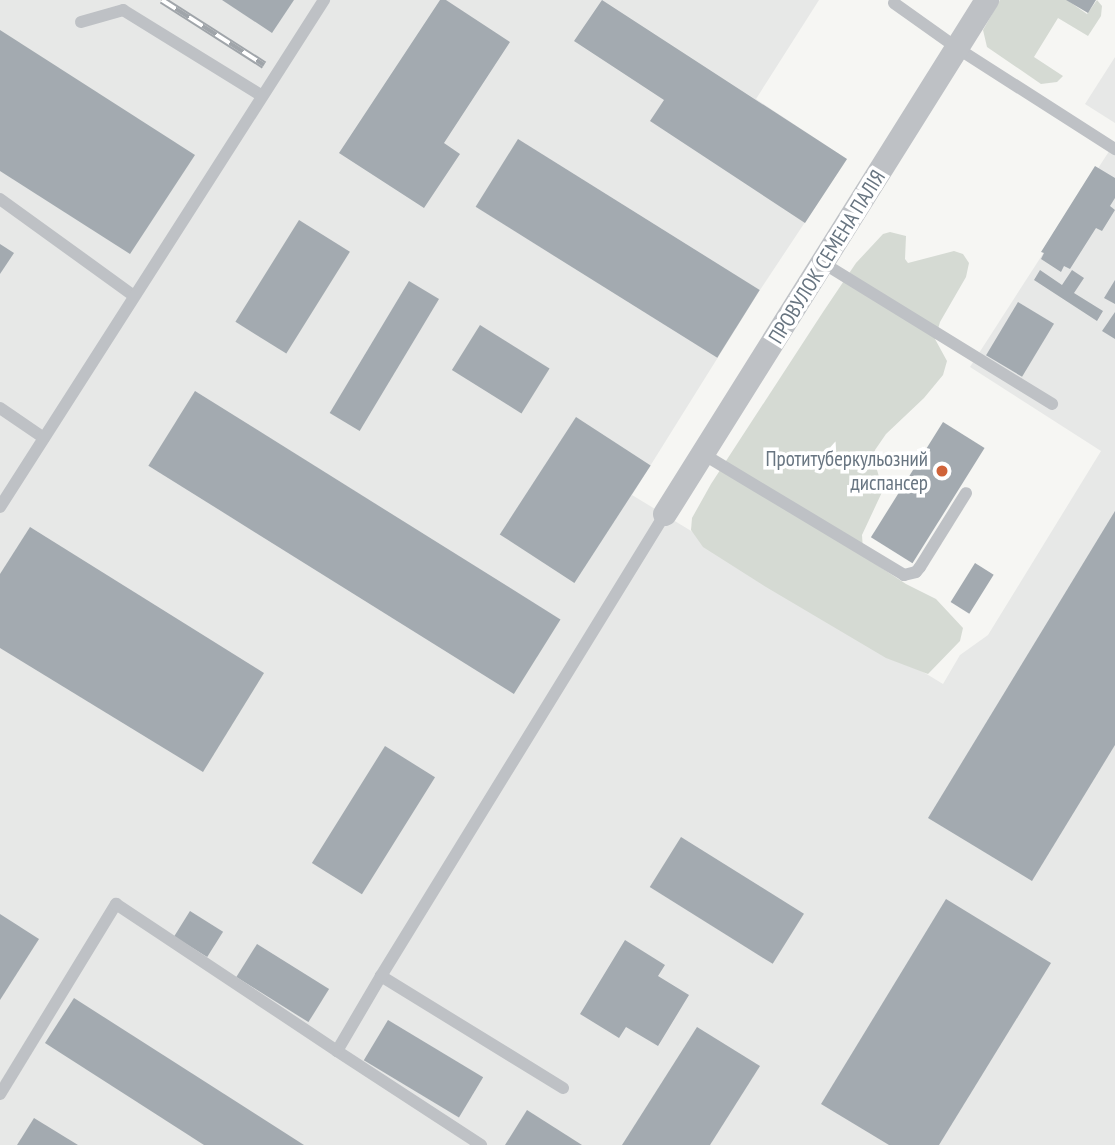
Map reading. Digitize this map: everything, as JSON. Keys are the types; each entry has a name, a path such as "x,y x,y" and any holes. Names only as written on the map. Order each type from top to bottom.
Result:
{"street":[{"name":"ПРОВУЛОК СЕМЕНА ПАЛІЯ","path":"665,514 987,0"}],"lane":[{"path":"0,507 324,0"},
{"path":"894,3 957,48 1115,149"},
{"path":"80,22 123,9 262,96"},
{"path":"0,199 134,296"},
{"path":"823,263 1052,404"},
{"path":"0,408 44,438"},
{"path":"703,454 904,575 916,572 920,567 966,493"},
{"path":"337,1051 665,514"},
{"path":"0,1094 116,904 481,1145"},
{"path":"381,976 563,1088"}],"shaded area":[{"path":"0,0 819,0 756,99 847,159 760,290 632,495 943,684 960,655 988,635 1101,451 970,367 1115,142 1115,1145 0,1145"},
{"path":"1000,0 1067,0 1087,14 1097,0 1102,6 1101,16 1088,36 1058,18 1034,57 1063,76 1057,82 1041,84 987,47 983,30"},
{"path":"1115,57 1115,123 1085,104"},
{"path":"890,232 906,236 905,259 908,263 954,251 963,254 969,263 966,277 940,322 935,339 947,361 943,375 924,398 886,434 875,450 874,460 883,490 862,535 863,550 871,561 906,584 936,599 963,628 960,641 928,674 886,658 766,587 703,547 691,530 692,518 711,484 823,312 856,263 883,234"}],"building":[{"path":"222,0 294,0 272,33"},
{"path":"440,0 446,0 510,42 444,143 460,154 424,208 339,153"},
{"path":"602,0 847,159 805,223 650,121 664,100 574,41"},
{"path":"1066,0 1096,0 1088,13"},
{"path":"0,30 195,155 130,254 0,171"},
{"path":"518,139 760,290 717,358 476,207"},
{"path":"1095,166 1115,178 1115,198 1110,206 1115,210 1102,231 1096,228 1070,269 1064,266 1061,272 1041,259 1044,253 1041,252"},
{"path":"299,220 350,252 286,354 235,322"},
{"path":"0,244 14,253 0,274"},
{"path":"1040,270 1062,285 1072,270 1084,278 1074,293 1103,311 1097,321 1034,280"},
{"path":"1115,280 1115,304 1104,298"},
{"path":"409,281 439,299 360,431 330,413"},
{"path":"1018,302 1054,324 1022,377 986,355"},
{"path":"1115,312 1115,339 1102,331"},
{"path":"480,325 550,368 521,413 452,370"},
{"path":"195,391 561,619 514,694 148,466"},
{"path":"576,417 651,465 574,583 500,534"},
{"name":"Протитуберкульозний диспансер","path":"943,422 985,448 912,563 871,537"},
{"path":"1115,511 1115,745 1032,881 928,818"},
{"path":"30,527 264,673 203,772 0,648 0,574"},
{"path":"975,563 994,575 969,614 951,602"},
{"path":"385,746 435,777 362,894 312,863"},
{"path":"681,837 804,914 773,964 650,887"},
{"path":"946,899 1051,963 939,1145 889,1145 821,1104"},
{"path":"190,911 223,932 207,957 174,936"},
{"path":"0,914 39,939 0,1000"},
{"path":"625,940 665,965 658,976 689,995 658,1046 626,1027 619,1038 580,1014"},
{"path":"257,944 329,989 308,1022 236,977"},
{"path":"74,998 304,1145 204,1145 45,1043"},
{"path":"388,1020 483,1077 459,1117 364,1060"},
{"path":"697,1027 760,1066 710,1145 622,1145"},
{"path":"527,1110 582,1145 505,1145"},
{"path":"34,1118 78,1145 17,1145"}],"railway":[{"path":"162,0 264,65"}],"place":[{"name":"Протитуберкульозний диспансер","path":"942,471"}]}
